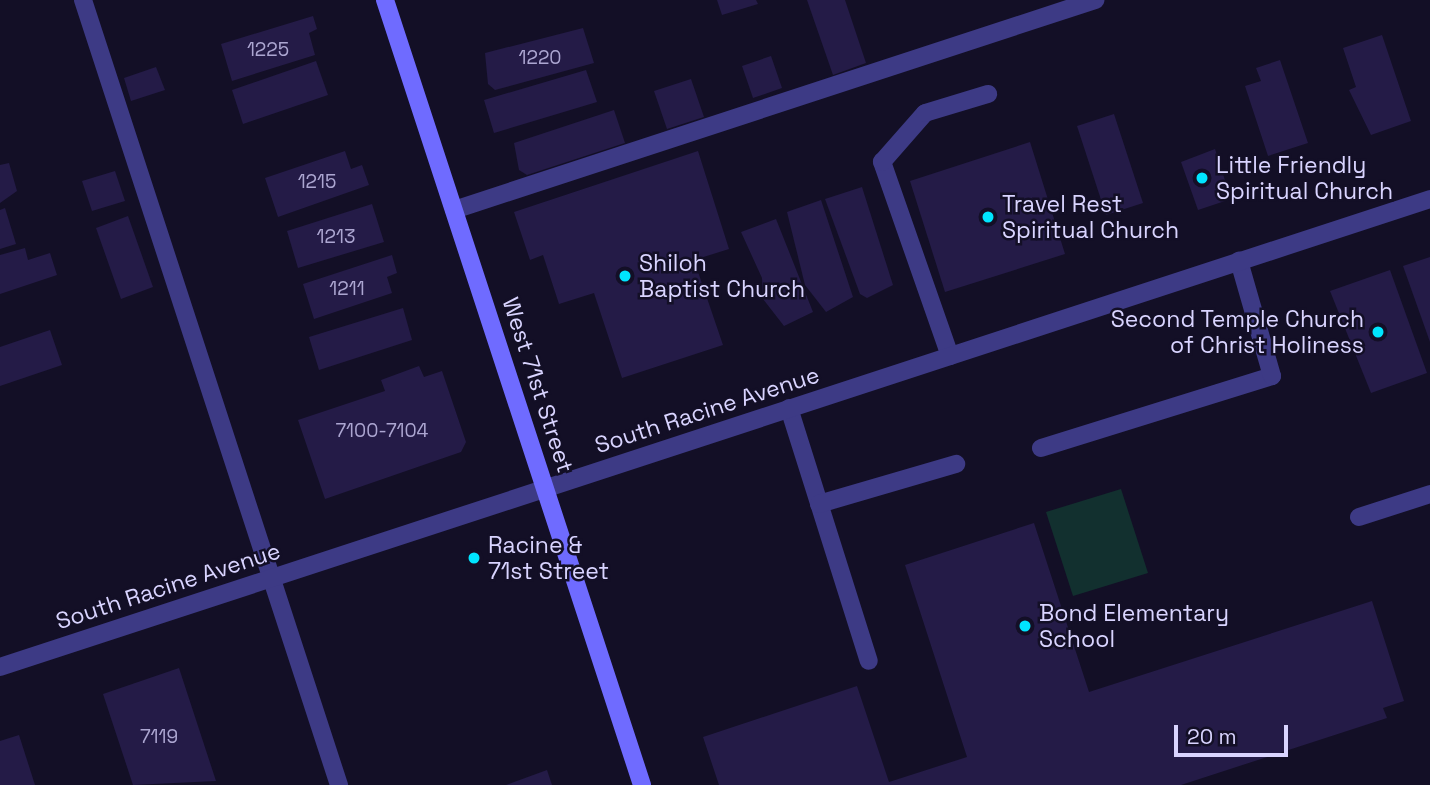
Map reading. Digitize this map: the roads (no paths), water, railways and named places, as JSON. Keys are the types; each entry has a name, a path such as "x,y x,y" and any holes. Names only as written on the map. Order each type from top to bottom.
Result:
{"main road":[{"name":"West 71st Street","path":"385,0 642,785"}],"street":[{"path":"83,0 340,785"},
{"path":"454,209 1095,0"},
{"path":"950,356 882,162 925,113 989,94"},
{"name":"South Racine Avenue","path":"0,667 1430,199"},
{"path":"1041,448 1272,376 1239,261"},
{"path":"789,408 869,661"},
{"path":"819,504 956,464"},
{"path":"1359,517 1430,494"}],"place":[{"name":"Little Friendly Spiritual Church","path":"1202,178"},
{"name":"Travel Rest Spiritual Church","path":"988,217"},
{"name":"Shiloh Baptist Church","path":"625,276"},
{"name":"Second Temple Church of Christ Holiness","path":"1378,332"},
{"name":"Racine & 71st Street","path":"474,558"},
{"name":"Bond Elementary School","path":"1025,626"}]}
